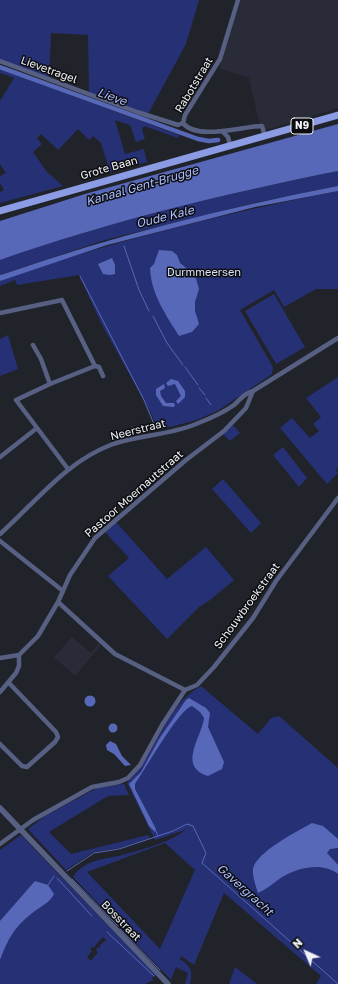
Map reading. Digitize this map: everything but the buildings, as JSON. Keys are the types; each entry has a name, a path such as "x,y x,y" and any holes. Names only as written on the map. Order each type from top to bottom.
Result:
{"main road":[{"name":"N9","path":"227,146 338,115"},
{"name":"Grote Baan","path":"0,211 227,146"}],"street":[{"name":"Rabotstraat","path":"238,0 220,59 184,116 184,123 187,127 198,131 223,132 262,126 266,136"},
{"name":"Lievetragel","path":"0,62 143,114 178,125 184,123"},
{"path":"223,132 228,137 227,146"},
{"path":"0,313 62,300 95,366 99,366 103,376"},
{"name":"Neerstraat","path":"0,534 48,485 83,459 113,445 194,425 213,417 234,404 243,402 253,391 338,338"},
{"path":"33,345 41,359 50,384"},
{"path":"68,469 16,400 50,384 95,366"},
{"name":"Neerstraat","path":"243,402 243,395 248,396"},
{"name":"Pastoor Moernautstraat","path":"19,655 38,636 58,602 74,569 95,538 240,415 243,402"},
{"path":"0,457 37,428"},
{"name":"Schouwbroekstraat","path":"0,844 33,820 92,787 119,782 128,778 140,765 162,725 185,690 197,685 253,618 276,581 338,498"},
{"path":"0,541 63,591"},
{"path":"58,602 115,654 185,690"},
{"path":"0,658 19,655 18,670 9,683 0,692"},
{"path":"0,744 22,766 27,767 55,742 58,737 56,732 9,683"},
{"name":"Bosstraat","path":"0,808 168,984"}],"shaded area":[{"path":"241,0 338,0 338,108 262,131 249,78 219,68"},
{"path":"72,637 91,653 99,643 101,645 75,676 54,657"}],"green space":[{"path":"0,0 199,0 186,44 148,114 89,93 88,35 51,33 49,78 0,60"},
{"path":"0,69 179,135 178,138 144,126 142,130 145,139 136,142 130,125 115,120 125,154 144,149 147,162 110,172 101,143 93,136 89,140 78,129 58,150 41,134 37,138 42,144 33,152 47,172 63,186 0,203 0,192 4,190 0,183 0,176 6,173 0,164 0,101 14,78 0,73"},
{"path":"338,171 338,186 254,203 105,240 0,275 0,260 83,233 210,199"},
{"name":"Durmmeersen","path":"338,191 338,289 316,289 284,307 274,290 240,310 273,367 272,374 219,410 197,420 158,430 152,415 101,323 79,275 17,285 15,280 0,286 0,281 5,278 128,240 212,218"},
{"path":"274,294 305,347 276,364 245,311"},
{"path":"8,335 18,369 0,376 0,339"},
{"path":"338,377 338,468 336,470 338,473 327,484 280,428 292,418 310,438 319,431 313,424 321,417 306,398"},
{"path":"233,425 240,433 230,441 223,434"},
{"path":"283,447 307,478 299,487 273,455"},
{"path":"223,479 261,523 251,533 212,489"},
{"path":"116,522 167,579 206,547 234,580 199,607 167,639 108,576 129,558 105,532"},
{"path":"201,686 258,734 271,718 279,716 338,768 338,984 316,984 321,976 224,893 194,965 181,956 180,959 187,964 191,972 190,984 185,984 188,973 176,967 171,980 73,877 82,867 87,864 153,846 179,835 185,830 155,840 127,783 146,758 178,705","holes":["165,843 195,870 160,949 87,872"]},
{"path":"124,784 129,795 108,796 49,832 71,854 148,835 150,838 119,848 93,852 66,870 28,829 45,816 97,788"},
{"path":"21,835 156,975 152,978 153,980 145,984 0,984 0,850","holes":["103,937 106,940 100,945 100,948 98,947 96,950 98,952 91,961 87,957 92,951 90,949 92,947 93,948"]},
{"path":"235,967 257,984 229,984"}],"water":[{"name":"Kanaal Gent-Brugge","path":"338,124 338,171 252,189 125,221 0,260 0,221 85,194"},
{"path":"338,186 338,191 255,207 107,245 0,281 0,275 128,235 211,213"},
{"path":"159,250 172,251 177,255 180,263 195,275 199,289 195,302 195,311 199,324 192,332 179,336 164,312 156,295 150,268 154,264"},
{"path":"112,258 115,265 115,274 103,274 98,264"},
{"path":"171,379 178,381 185,391 185,397 178,404 176,401 181,396 175,384 168,386 166,383"},
{"path":"164,384 165,388 160,391 161,396 166,403 174,403 175,406 173,407 163,406 156,395 156,389"},
{"path":"88,696 92,696 94,697 94,705 88,706 85,703 85,699"},
{"path":"189,698 206,708 210,713 208,727 224,762 222,769 208,776 199,771 194,765 194,750 204,718 200,712 192,706 179,717 135,784 135,789 156,829 155,832 149,826 129,784 141,772 159,739 186,700"},
{"path":"113,723 118,728 113,733 108,728"},
{"path":"110,741 116,744 122,756 131,765 125,766 114,754 107,750 106,745"},
{"path":"312,823 323,826 338,839 338,848 330,849 327,853 338,865 338,874 326,868 304,868 284,876 258,893 253,872 256,862 269,849"},
{"path":"35,881 48,885 54,894 50,900 20,924 8,941 0,960 0,921"}],"waterway":[{"name":"Lieve","path":"0,67 198,139 209,141 218,140"},
{"path":"124,246 139,290 149,311"},
{"path":"80,276 144,400 156,429 134,433 132,427"},
{"path":"153,316 167,343 183,365"},
{"path":"185,367 198,385"},
{"path":"199,388 205,395"},
{"path":"206,398 211,405"},
{"name":"Gavergracht","path":"67,871 94,853 119,849 173,831 187,824 193,826 206,853 202,863 338,984"},
{"name":"Gavergracht","path":"156,831 158,836"},
{"name":"Gavergracht","path":"48,885 54,876"},
{"path":"57,878 92,916"},
{"path":"72,879 118,926"},
{"path":"120,929 160,970"},
{"path":"107,932 154,976"}],"water label":[{"name":"Oude Kale","path":"165,217"}]}
